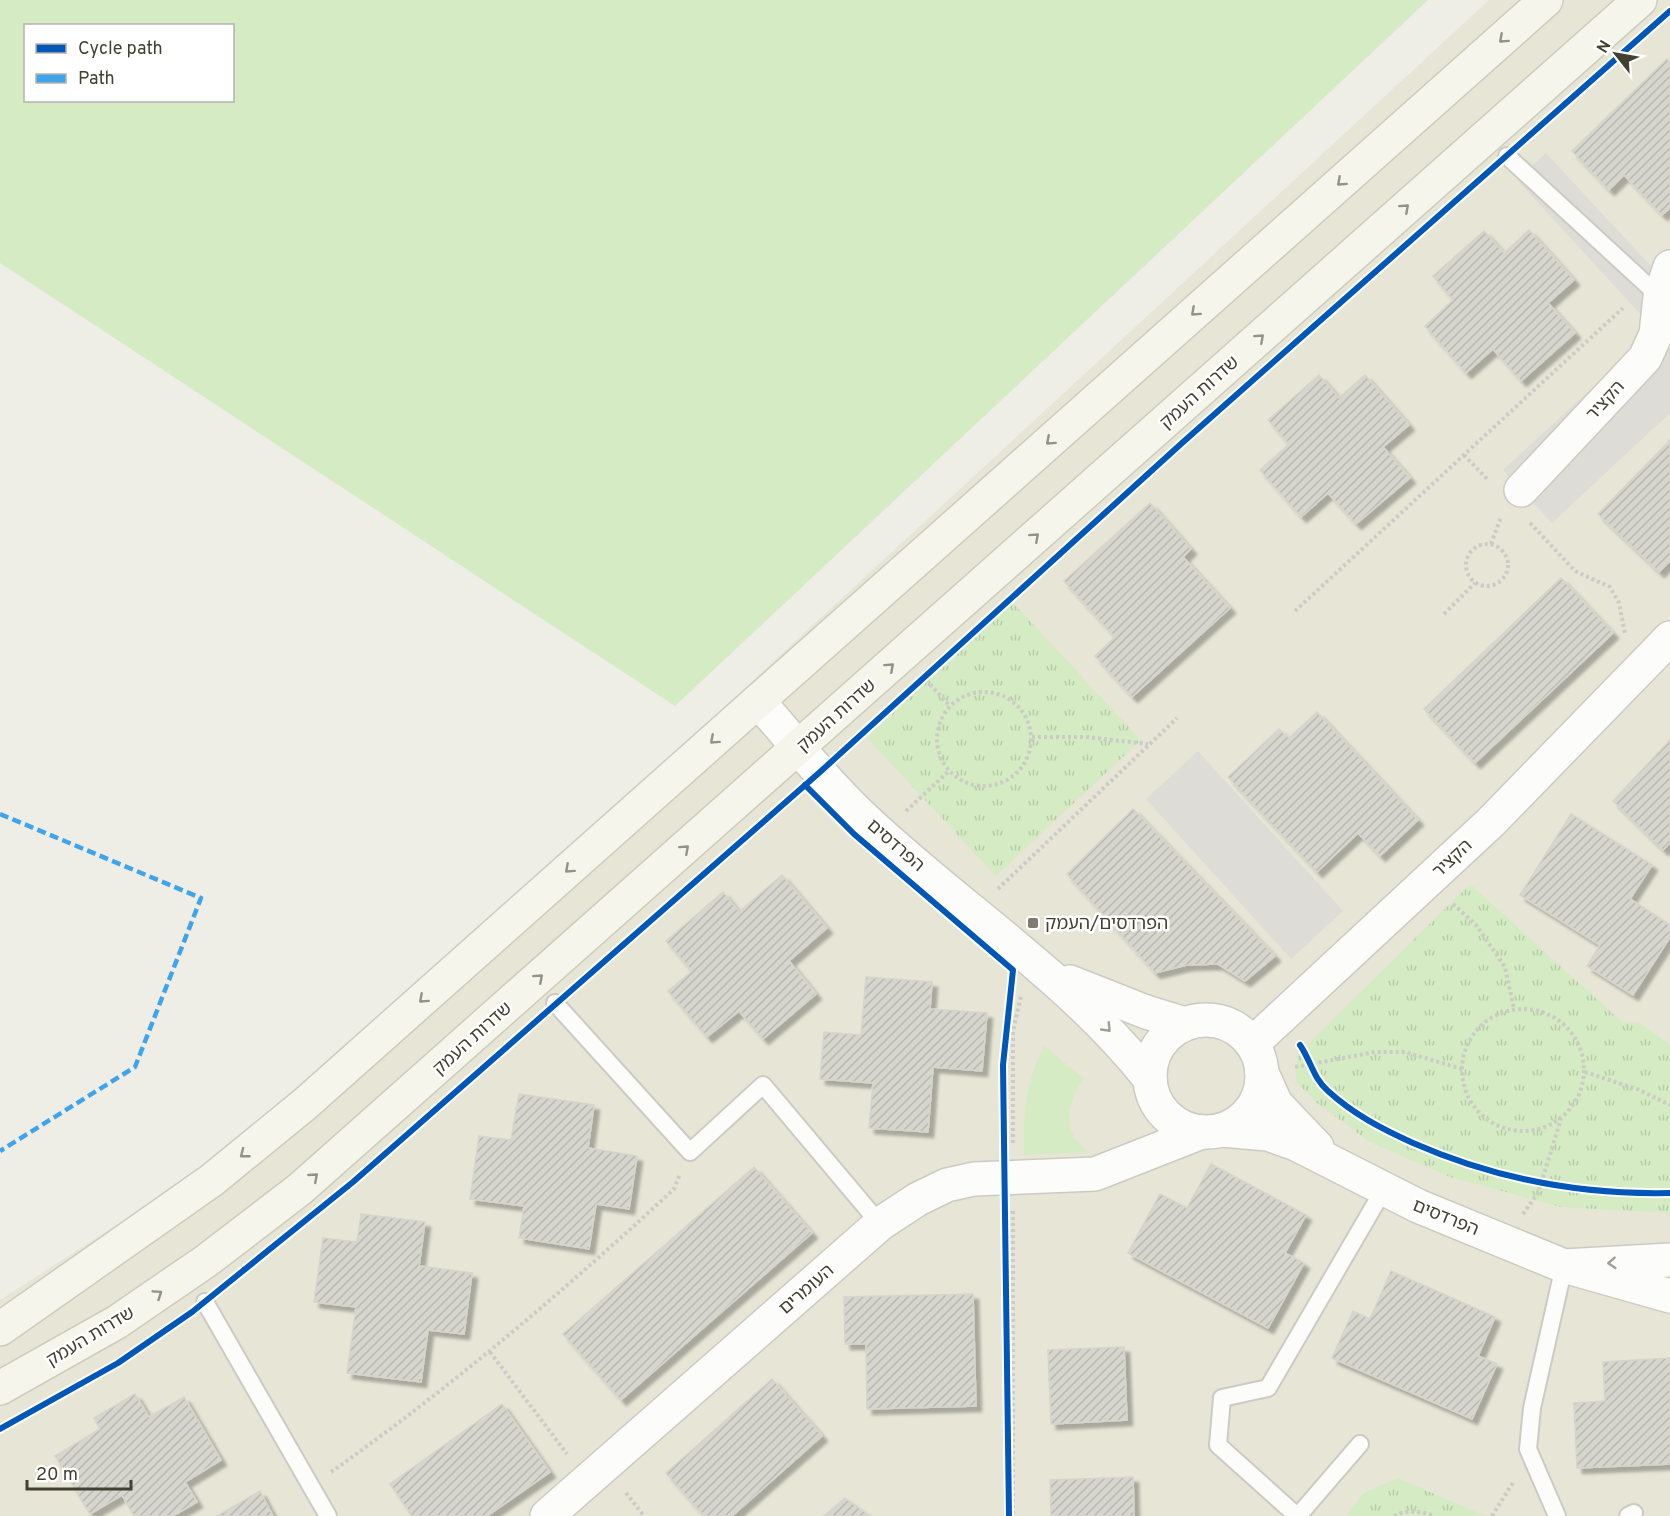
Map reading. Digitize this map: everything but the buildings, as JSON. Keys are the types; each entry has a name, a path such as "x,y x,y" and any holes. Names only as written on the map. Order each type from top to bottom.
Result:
{"street":[{"path":"0,1329 178,1204 261,1141 1546,0"},
{"name":"שדרות העמק","path":"0,1388 117,1322 215,1255 300,1190 1640,0"},
{"name":"הקציר","path":"1514,498 1645,358 1656,334 1659,283"},
{"name":"הקציר","path":"1257,1059 1427,881 1491,822 1670,638"},
{"name":"הפרדסים","path":"758,701 799,748 882,834 1041,967 1123,1044 1152,1089"},
{"name":"הפרדסים","path":"1041,967 1136,1009 1185,1024"},
{"path":"1202,1020 1221,1022 1239,1031 1257,1059 1260,1092 1251,1109 1238,1122 1212,1131 1187,1129 1173,1122 1162,1112 1152,1089 1152,1062 1159,1046 1170,1033 1185,1024 1202,1020"},
{"name":"הפרדסים","path":"1257,1059 1276,1104 1294,1125 1332,1161"},
{"name":"העומרים","path":"1114,1168 1136,1149 1146,1133 1152,1089"},
{"name":"הפרדסים","path":"1212,1131 1268,1134 1332,1161 1418,1206 1564,1266 1670,1296"},
{"name":"העומרים","path":"547,1516 880,1224 918,1199 946,1185 975,1179 1095,1174 1212,1131"},
{"name":"הפרדסים","path":"1564,1266 1670,1260"}],"lane":[{"path":"1508,156 1659,283"},
{"path":"555,1003 690,1152 764,1085 880,1224"},
{"path":"1360,1444 1298,1516 1218,1445 1222,1398 1268,1388 1384,1189"},
{"path":"1557,1516 1528,1449 1532,1408 1564,1266"},
{"path":"205,1302 328,1516"}],"path":[{"path":"1295,610 1464,455 1659,283"},
{"path":"1464,455 1514,498 1575,571 1610,587 1619,603 1628,643 1645,664"},
{"path":"1491,544 1497,546 1503,551 1509,564 1504,578 1492,586 1475,582 1466,568 1468,555 1477,546 1491,544"},
{"path":"1444,614 1475,582"},
{"path":"922,676 950,706"},
{"path":"996,693 1020,707 1028,721 1032,737 1025,763 1014,776 999,784 983,786 967,783 949,771 940,757 937,740 939,724 950,706 971,694 996,693"},
{"path":"974,912 1177,718"},
{"path":"1032,737 1086,737 1149,745"},
{"path":"882,834 949,771"},
{"path":"1427,881 1476,925 1505,967 1514,1009"},
{"path":"1011,1516 1009,1177 1013,1031 1016,1010 1041,967"},
{"path":"1004,1055 1011,1004"},
{"path":"1504,1240 1538,1193 1561,1119 1581,1093 1585,1072 1582,1050 1572,1031 1555,1017 1535,1009 1514,1009 1494,1016 1477,1029 1466,1048 1462,1069 1465,1090 1475,1109 1492,1123 1522,1132 1542,1129 1561,1119"},
{"path":"1257,1059 1311,1063 1375,1052 1405,1052 1462,1069"},
{"path":"1305,1053 1311,1063 1313,1075"},
{"path":"1585,1072 1637,1089 1670,1105"},
{"path":"311,1486 407,1419 490,1353 598,1259 674,1189 690,1152"},
{"path":"1531,1182 1552,1186"},
{"path":"490,1353 573,1462 590,1449 604,1467"},
{"path":"1394,1516 1401,1512 1422,1511 1434,1516"}],"shaded area":[{"path":"1489,0 1670,0 1670,1516 0,1516 0,1300 271,1126"},
{"path":"1546,153 1660,276 1670,267 1670,413 1552,523 1503,470 1655,330 1517,180"},
{"path":"1198,751 1343,911 1291,959 1146,799"}],"green space":[{"path":"0,0 1428,0 675,706 0,263"},
{"path":"1012,602 1141,740 996,876 867,738"},
{"path":"1470,884 1622,1022 1640,1023 1670,1045 1670,1213 1561,1207 1450,1177 1370,1142 1317,1103 1296,1082 1297,1055"},
{"path":"1044,1046 1084,1078 1070,1107 1069,1116 1073,1135 1088,1152 1024,1155 1024,1126 1029,1086"},
{"path":"1398,1478 1485,1516 1346,1516 1364,1493"}],"marked path":[{"path":"0,814 201,898 135,1067 0,1151"}],"cycle path":[{"path":"0,1429 118,1363 192,1312 353,1182 820,772 1182,443 1670,11"},
{"path":"805,785 854,834 1013,970 1003,1065 1009,1516"},
{"path":"1300,1045 1319,1081 1338,1099 1379,1126 1444,1156 1507,1175 1571,1188 1670,1193"}],"place":[{"name":"הפרדסים/העמק","path":"1033,923"}]}
